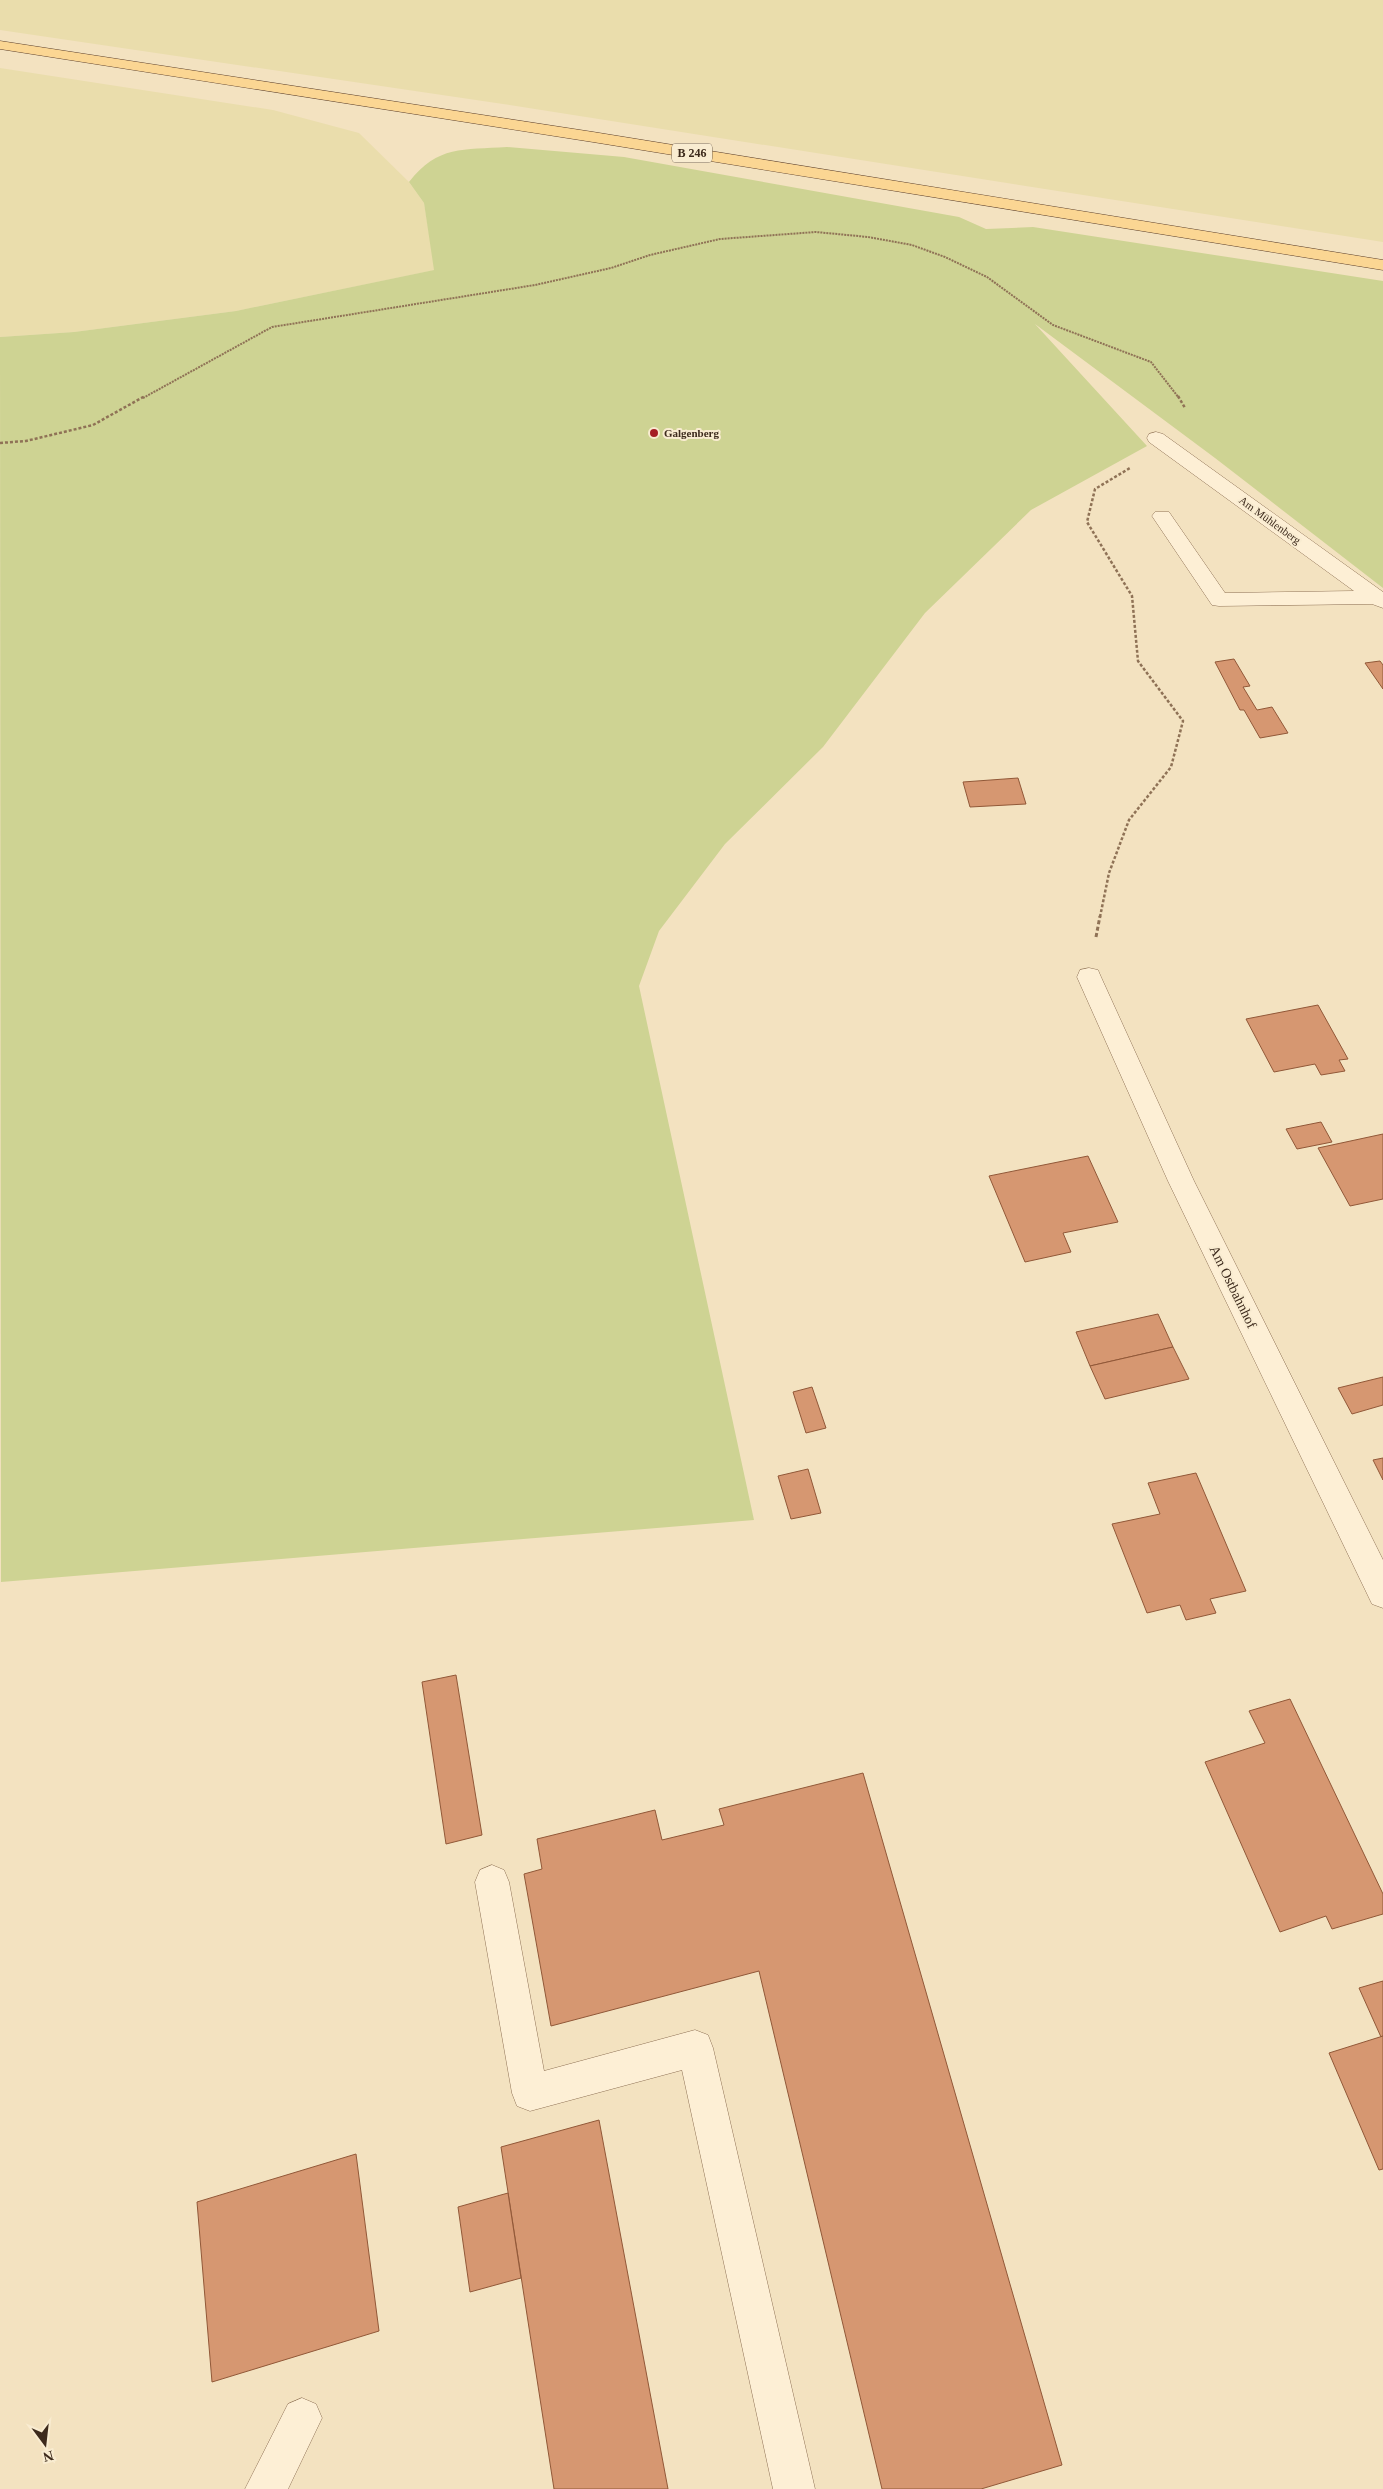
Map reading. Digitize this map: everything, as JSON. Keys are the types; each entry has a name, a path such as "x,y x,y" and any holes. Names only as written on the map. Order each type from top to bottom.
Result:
{"main road":[{"name":"B 246","path":"0,45 592,137 1383,264"}],"street":[{"name":"Am Mühlenberg","path":"1162,442 1379,599"},
{"path":"1162,516 1219,600 1379,599"},
{"name":"Am Ostbahnhof","path":"1089,977 1181,1181 1383,1593"},
{"path":"492,1882 530,2093 695,2048 794,2489"},
{"path":"266,2489 302,2418"}],"path":[{"path":"0,443 26,441 93,425 272,327 535,285 611,268 650,255 720,239 816,232 868,237 903,244 945,257 987,277 1053,325 1152,362 1172,386 1198,430 1162,442 1096,489 1087,522 1132,596 1138,661 1183,721 1171,767 1130,820 1109,873 1089,977"}],"shaded area":[{"path":"0,0 1383,0 1383,242 503,104 0,30"},
{"path":"0,68 273,110 359,133 409,182 424,203 435,270 236,311 74,332 0,337"}],"green space":[{"path":"507,147 624,157 959,217 986,229 1033,227 1383,281 1383,588 1215,458 1035,324 1147,446 1031,510 925,613 823,747 725,844 659,931 639,986 754,1520 1,1582 0,337 74,332 236,311 434,270 424,203 409,182 430,161 441,155 464,150"}],"building":[{"path":"1234,659 1250,686 1243,687 1257,710 1272,707 1288,733 1260,738 1244,710 1240,710 1215,662"},
{"path":"1380,661 1383,665 1383,689 1365,663"},
{"path":"1018,778 1026,804 970,807 963,782"},
{"path":"1318,1005 1348,1059 1339,1060 1345,1071 1321,1075 1315,1064 1274,1072 1246,1019"},
{"path":"1321,1122 1332,1142 1297,1149 1286,1129"},
{"path":"1383,1134 1383,1199 1350,1206 1318,1148"},
{"path":"1088,1156 1118,1222 1063,1233 1071,1252 1025,1262 989,1176"},
{"path":"1158,1314 1173,1347 1090,1366 1076,1332"},
{"path":"1173,1347 1189,1379 1105,1399 1090,1366"},
{"path":"1383,1377 1383,1405 1352,1414 1338,1388"},
{"path":"812,1387 826,1428 806,1433 793,1392"},
{"path":"1383,1458 1383,1480 1373,1460"},
{"path":"808,1469 821,1513 791,1519 778,1476"},
{"path":"1196,1473 1246,1591 1210,1599 1216,1613 1186,1620 1180,1605 1147,1613 1112,1524 1160,1514 1148,1483"},
{"path":"456,1675 482,1835 446,1844 422,1682"},
{"path":"1290,1699 1383,1894 1383,1914 1332,1929 1326,1916 1280,1932 1205,1762 1265,1743 1249,1711"},
{"path":"863,1773 1062,2465 981,2489 882,2489 759,1971 551,2026 524,1874 542,1869 537,1839 655,1810 662,1840 724,1825 719,1809"},
{"path":"1383,1981 1383,2036 1381,2037 1359,1988"},
{"path":"1383,2036 1383,2169 1379,2170 1329,2053"},
{"path":"599,2120 668,2489 554,2489 501,2147"},
{"path":"356,2154 379,2331 212,2382 197,2202"},
{"path":"508,2193 521,2278 470,2292 458,2207"}],"place":[{"name":"Galgenberg","path":"654,433"}]}
